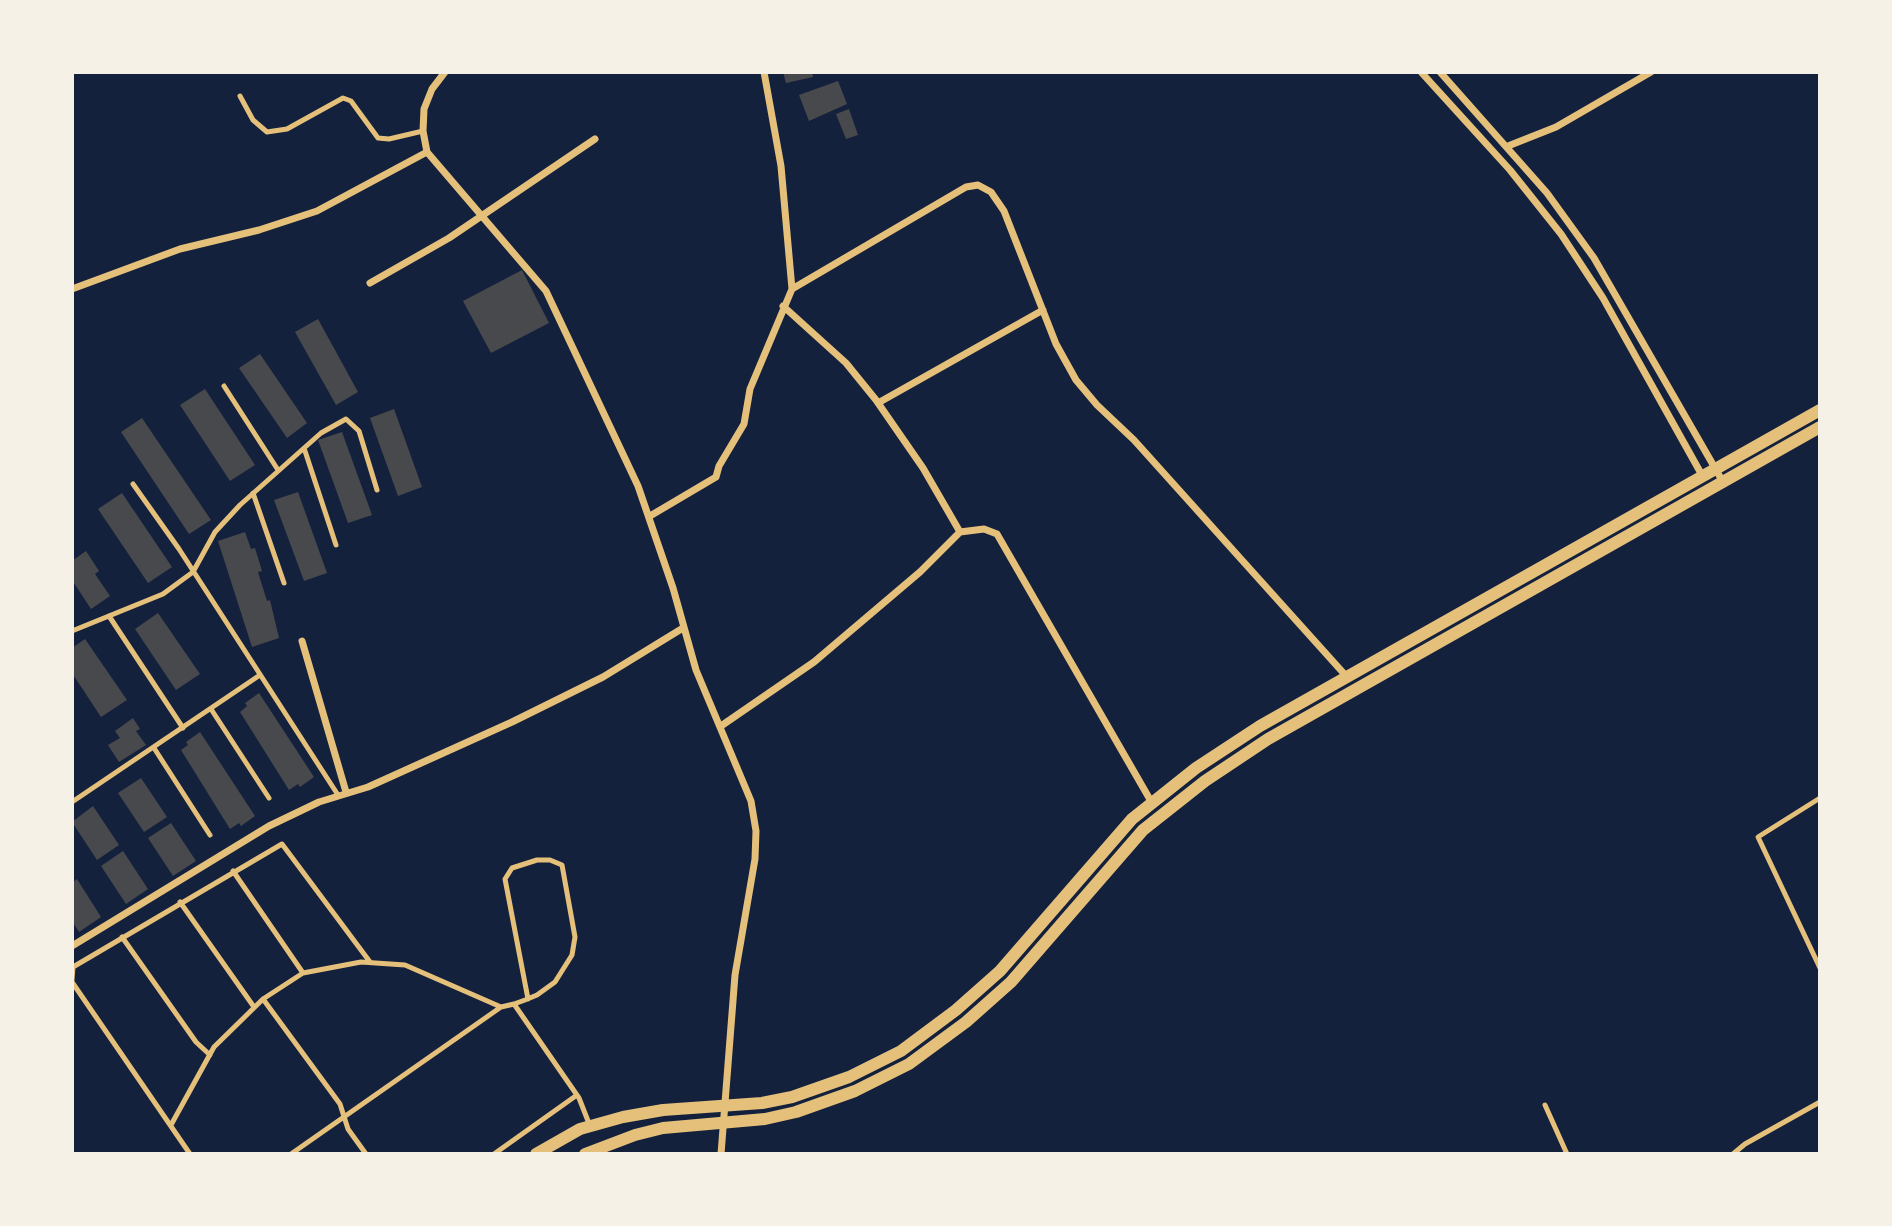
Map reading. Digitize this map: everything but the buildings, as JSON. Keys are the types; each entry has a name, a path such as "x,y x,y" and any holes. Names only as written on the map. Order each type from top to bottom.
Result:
{"street":[{"path":"445,72 427,99 422,131 427,152 546,292 650,516 696,670 751,801 757,845 735,975 727,1106 721,1154"},
{"path":"764,72 784,193 792,289"},
{"path":"1421,72 1510,170 1568,245 1603,298 1710,489"},
{"path":"1440,72 1547,193 1594,258 1723,482"},
{"path":"1508,146 1556,127 1651,72"},
{"path":"370,283 481,216 595,139"},
{"path":"72,289 180,249 259,230 317,211 427,152"},
{"path":"650,516 716,477 719,466 744,424 750,389 792,289 966,187 978,186 991,192 1004,211 1065,362 1086,393 1134,440 1347,677"},
{"path":"783,306 846,363 878,403 923,468 960,532"},
{"path":"878,403 1043,310"},
{"path":"536,1154 590,1126 643,1113 762,1103 821,1088 875,1065 933,1028 1000,971 1132,819 1230,745 1820,410"},
{"path":"585,1154 654,1130 765,1119 826,1103 909,1064 966,1022 1011,982 1143,830 1205,781 1268,739 1820,428"},
{"path":"721,726 814,662 920,572 960,532 977,528 998,534 1152,803"},
{"path":"72,946 252,835 342,793 368,787 603,677 683,628"},
{"path":"302,641 342,793"}],"lane":[{"path":"240,96 253,120 267,132 287,129 343,98 351,101 378,138 396,138 422,131"},
{"path":"224,386 278,470"},
{"path":"72,631 163,593 194,572 215,531 278,470 346,419 359,431 377,490"},
{"path":"304,448 337,545"},
{"path":"133,484 342,793"},
{"path":"253,493 284,583"},
{"path":"109,616 183,728"},
{"path":"72,802 260,675"},
{"path":"211,709 269,799"},
{"path":"154,748 210,835"},
{"path":"1820,798 1758,837 1820,968"},
{"path":"190,1154 72,981 73,967 282,844 370,962"},
{"path":"292,1154 501,1007 528,999 555,982 568,965 574,946 562,865 550,860 537,860 512,868 505,879 528,999"},
{"path":"233,871 303,973"},
{"path":"180,902 254,1007"},
{"path":"122,937 195,1042 210,1055"},
{"path":"171,1125 210,1055 228,1032 263,999 303,973 329,966 370,962 405,965 480,995 501,1007"},
{"path":"263,999 340,1104 348,1129 366,1154"},
{"path":"513,1004 577,1095 590,1126"},
{"path":"494,1154 577,1095"},
{"path":"1733,1154 1745,1144 1820,1102"},
{"path":"1545,1105 1567,1154"}]}
